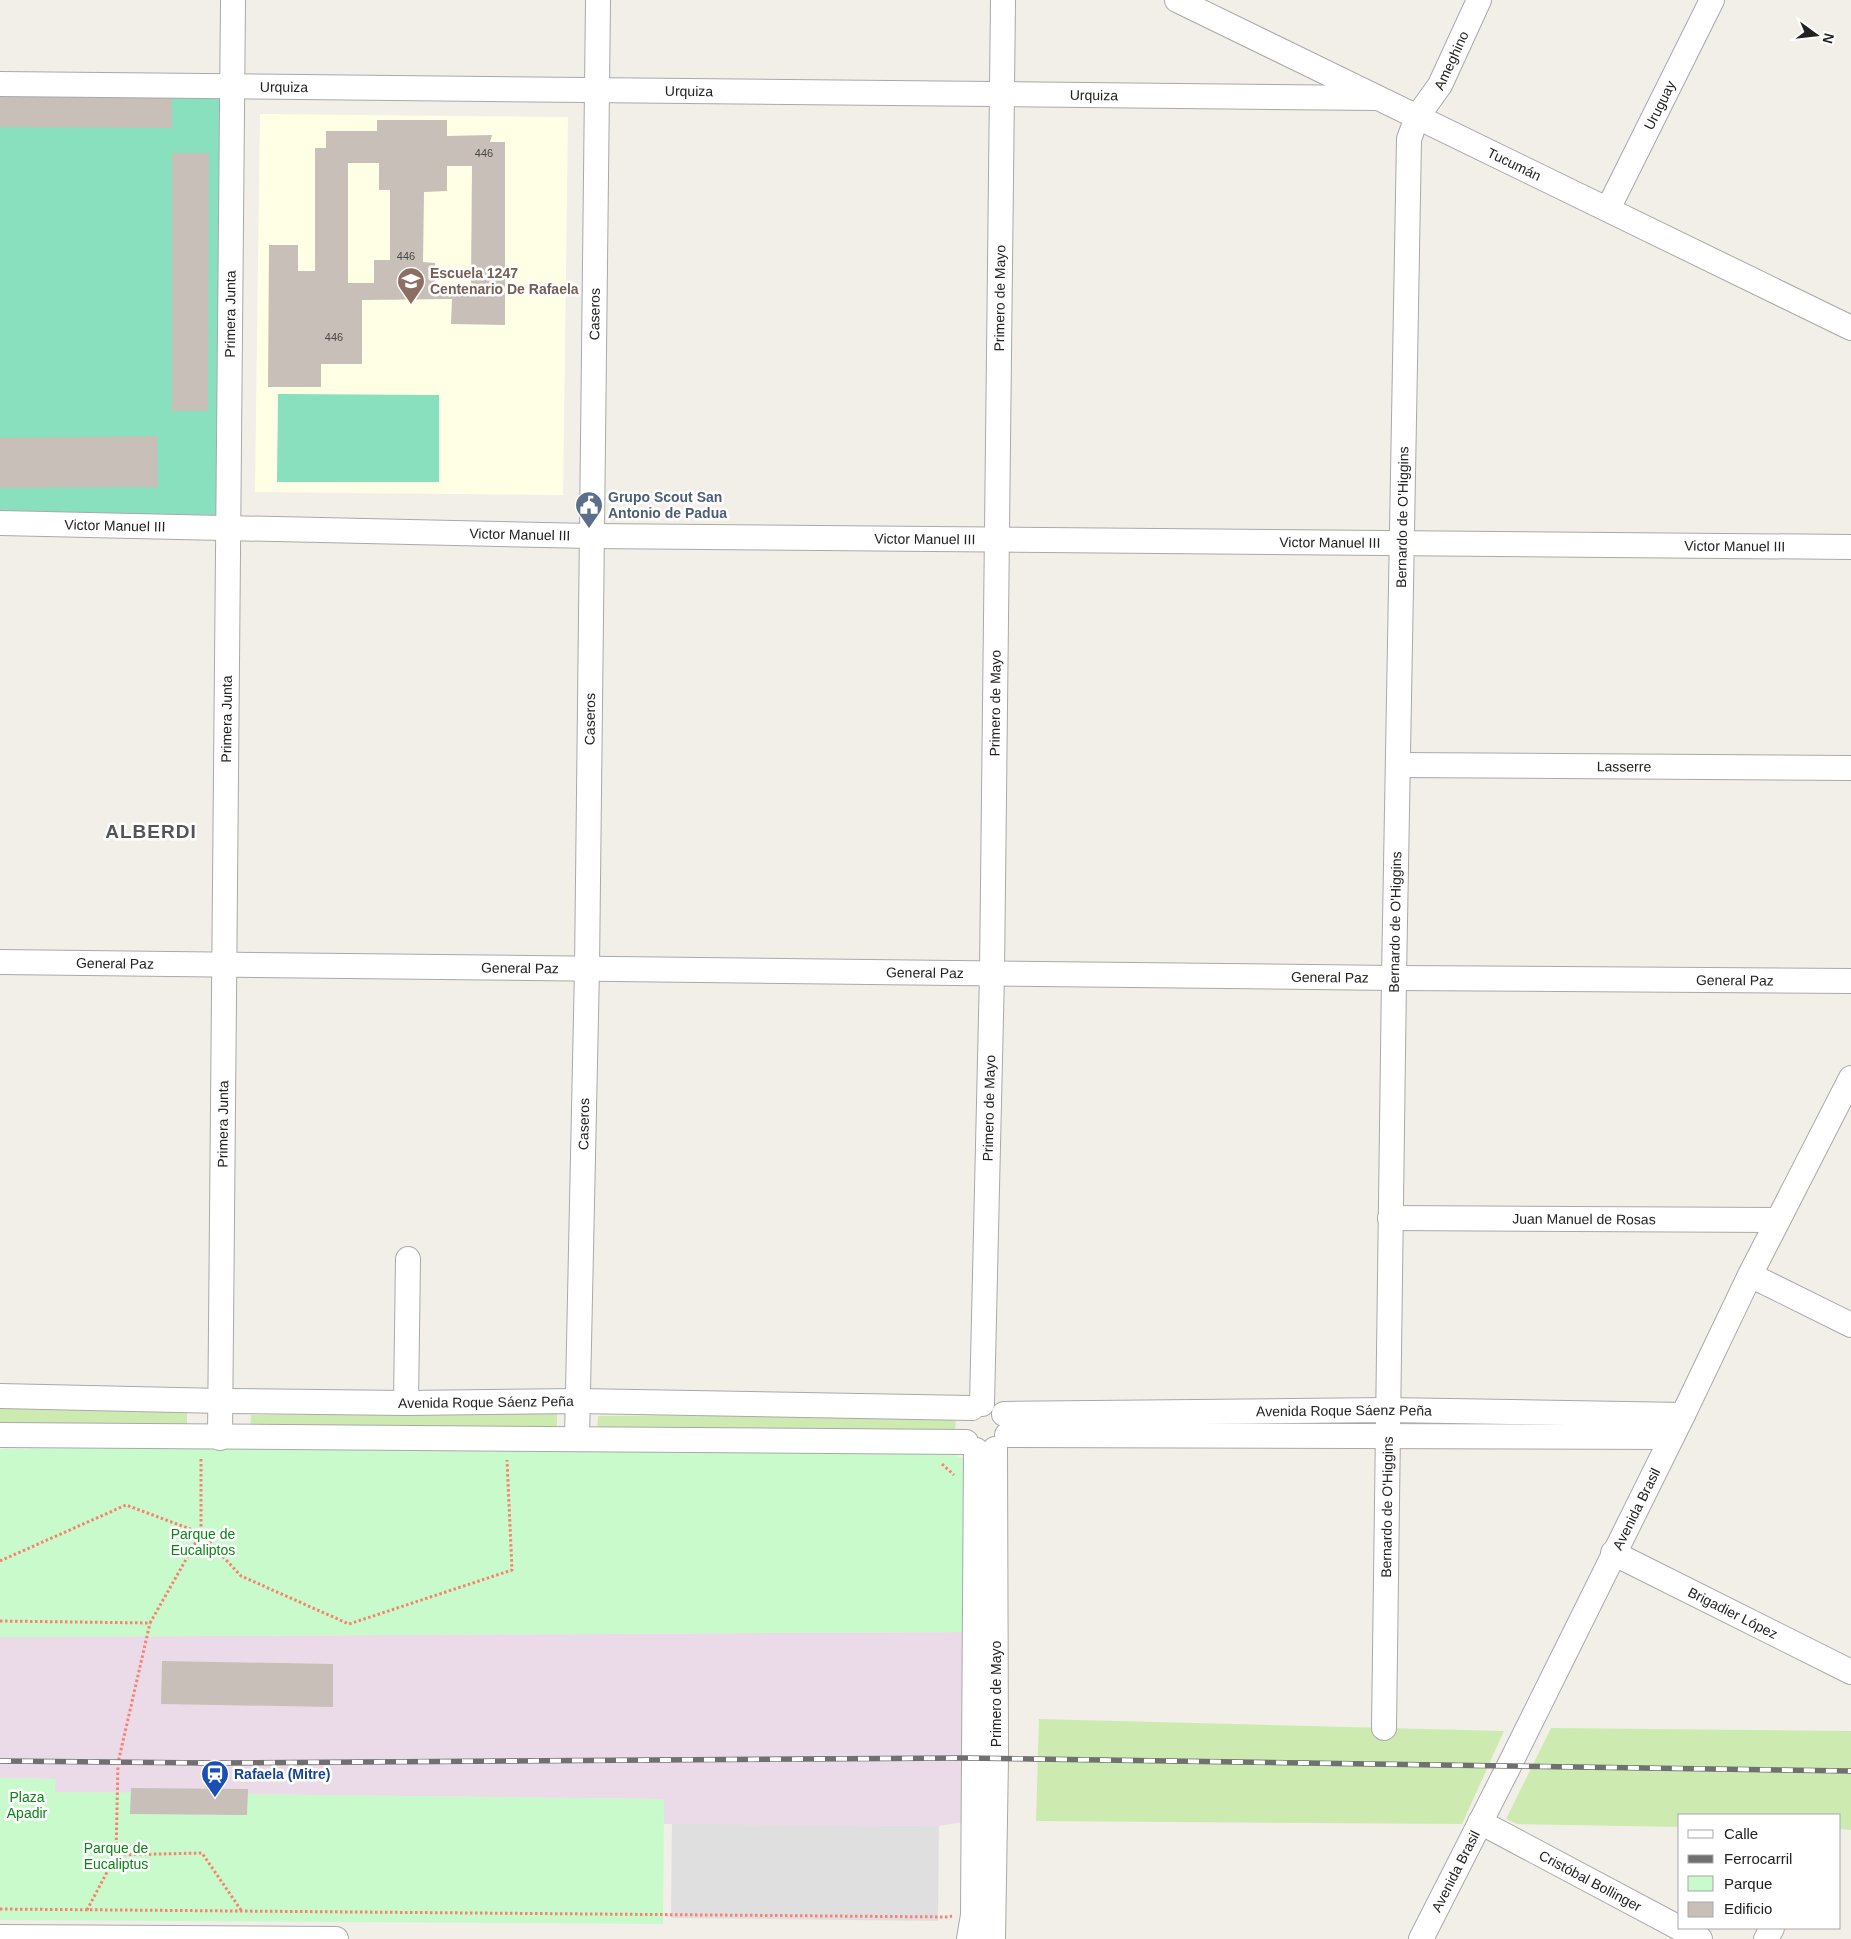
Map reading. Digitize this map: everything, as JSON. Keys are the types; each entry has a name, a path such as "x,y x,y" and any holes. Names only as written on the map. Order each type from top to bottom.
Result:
{"street":[{"name":"Primera Junta","path":"215,1447 222,1402 233,0"},
{"name":"Caseros","path":"577,1438 587,969 598,0"},
{"name":"Primero de Mayo","path":"969,1939 973,1915 985,1639 990,1438 962,1433 961,1426 967,1412 977,1406 992,972 1003,0"},
{"name":"Tucumán","path":"1177,0 1851,328"},
{"name":"Ameghino","path":"1417,118 1440,85 1479,0"},
{"name":"Uruguay","path":"1608,209 1712,0"},
{"name":"Urquiza","path":"0,84 1377,98"},
{"name":"Bernardo de O'Higgins","path":"1384,1728 1390,1218 1409,140 1417,118"},
{"name":"Victor Manuel III","path":"0,523 591,536 1851,547"},
{"name":"Lasserre","path":"1398,765 1851,768"},
{"name":"General Paz","path":"0,962 226,963 1394,978 1851,981"},
{"name":"Avenida Brasil","path":"1421,1939 1672,1437 1777,1220 1851,1078"},
{"name":"Juan Manuel de Rosas","path":"1390,1218 1777,1220"},
{"path":"406,1403 408,1259"},
{"path":"1750,1275 1851,1325"},
{"name":"Avenida Roque Sáenz Peña","path":"0,1396 222,1402 406,1403 578,1401 977,1406"},
{"path":"977,1406 993,1406 990,1438"},
{"name":"Avenida Roque Sáenz Peña","path":"1184,1424 1264,1411 1387,1410 1683,1414"},
{"path":"1264,1411 1264,1435"},
{"name":"Avenida Roque Sáenz Peña","path":"0,1435 215,1447 577,1438 990,1438 1049,1424 1184,1424 1264,1435 1672,1437"},
{"name":"Brigadier López","path":"1613,1553 1851,1672"},
{"name":"Primero de Mayo","path":"985,1639 993,1939"},
{"name":"Cristóbal Bollinger","path":"1480,1822 1678,1927"},
{"name":"Cristóbal Bollinger","path":"1681,1929 1700,1939"},
{"path":"0,1937 336,1939"}],"path":[{"path":"87,1910 116,1855 118,1763 150,1623 201,1533 201,1456 215,1447"},
{"path":"0,1561 126,1505 201,1533 241,1576 349,1624 512,1570 506,1458 516,1458"},
{"path":"942,1464 960,1481"},
{"path":"0,1621 150,1623"},
{"path":"116,1855 202,1853 242,1911"},
{"path":"0,1909 938,1917 948,1917 958,1913"}],"shaded area":[{"name":"Escuela 1247 Centenario De Rafaela","path":"260,114 568,117 563,495 255,492"},
{"path":"971,1632 970,1821 939,1826 664,1824 664,1799 55,1792 55,1779 0,1778 0,1637"},
{"path":"672,1823 939,1826 938,1921 671,1918"}],"green space":[{"path":"0,96 221,98 216,515 0,513"},
{"path":"278,394 439,395 439,482 277,482"},
{"path":"0,1407 187,1409 187,1431 0,1427"},
{"path":"557,1413 557,1435 250,1433 251,1415"},
{"path":"956,1413 955,1435 597,1435 598,1416"},
{"name":"Parque de Eucaliptos","path":"212,1447 945,1452 963,1458 975,1472 971,1632 0,1637 0,1449"},
{"path":"1039,1719 1504,1731 1462,1824 1036,1821"},
{"path":"1551,1728 1851,1731 1851,1830 1841,1829 1841,1814 1678,1814 1678,1827 1517,1824 1506,1819"},
{"name":"Parque de Eucaliptus","path":"0,1778 56,1779 55,1792 664,1799 663,1924 0,1920"}],"building":[{"path":"0,96 172,97 172,128 0,127"},
{"path":"377,120 447,120 447,136 492,135 490,142 505,142 505,325 451,324 452,299 362,300 362,364 321,364 321,387 268,387 269,245 298,245 298,271 315,271 315,148 326,148 326,131 377,131","holes":["348,163 379,163 379,190 390,190 390,260 374,260 374,283 348,283","447,166 472,166 471,285 435,285 435,263 423,262 424,192 447,191"]},
{"path":"172,153 209,153 208,411 172,411"},
{"path":"157,436 158,487 0,488 0,438"},
{"path":"162,1661 333,1664 333,1707 161,1704"},
{"path":"131,1788 248,1789 247,1815 130,1814"}],"railway":[{"path":"0,1761 210,1763 965,1758 1851,1771"}],"place":[{"name":"Escuela 1247 Centenario De Rafaela","path":"411,305"},
{"name":"Grupo Scout San Antonio de Padua","path":"589,529"},
{"name":"Rafaela (Mitre)","path":"215,1798"}],"district":[{"name":"ALBERDI","path":"151,831"}],"park label":[{"name":"Plaza Apadir","path":"27,1805"}]}
